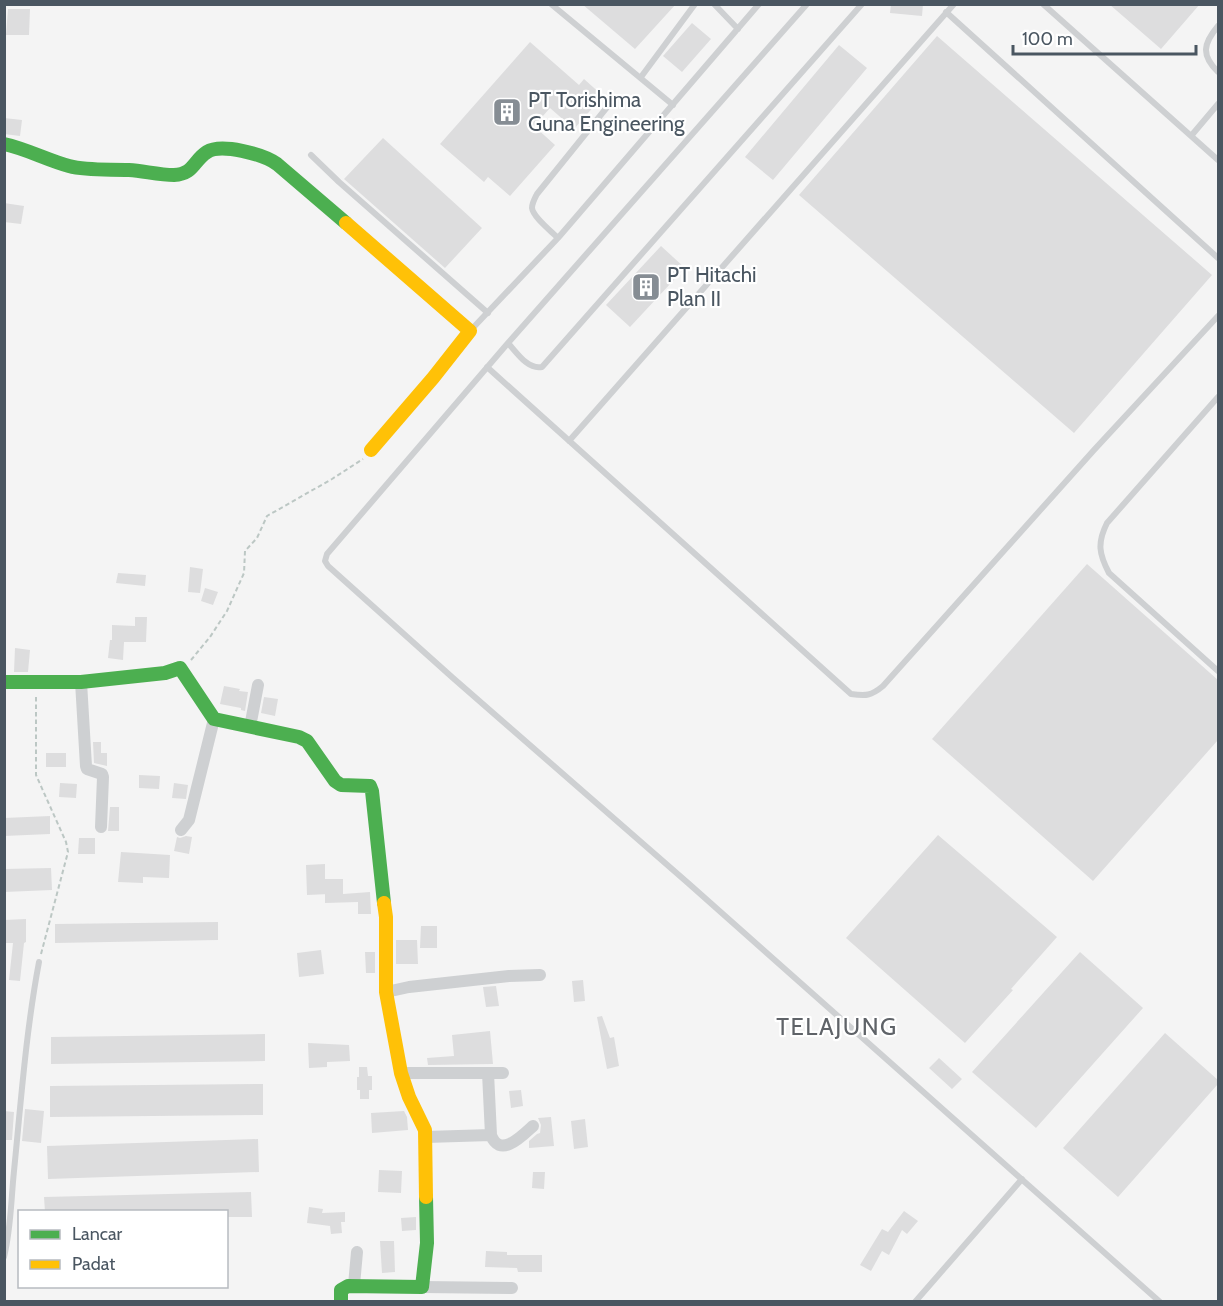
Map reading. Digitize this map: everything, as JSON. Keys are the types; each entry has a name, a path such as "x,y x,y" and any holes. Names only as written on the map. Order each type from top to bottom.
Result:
{"street":[{"path":"4,144 72,166 166,175 191,171 204,154 211,149 234,150 272,160 288,172 470,331 434,378 371,450"},
{"path":"4,682 81,682 165,673 180,668 214,719 299,737 307,741 340,785 370,786 386,917 386,992 401,1073 426,1137 427,1243 422,1287"},
{"path":"81,682 87,770 102,774 103,777 100,827"},
{"path":"250,727 258,684"},
{"path":"181,830 189,820 214,719"},
{"path":"386,992 400,988 509,976 540,975"},
{"path":"401,1073 503,1073"},
{"path":"488,1073 490,1135 495,1143 509,1144 533,1126"},
{"path":"426,1137 490,1135"},
{"path":"354,1285 357,1252"},
{"path":"340,1302 341,1290 354,1285 512,1288"},
{"path":"469,1287 470,1302"}],"lane":[{"path":"551,4 673,105"},
{"path":"641,77 695,4"},
{"path":"714,4 738,29"},
{"path":"470,331 558,238 759,4"},
{"path":"807,4 487,367 327,554 326,561 328,566 1160,1302"},
{"path":"508,343 530,366 543,367 862,4"},
{"path":"569,441 954,4"},
{"path":"1043,4 1218,160"},
{"path":"946,12 1218,258"},
{"path":"1218,26 1207,41 1206,47 1207,59 1218,72"},
{"path":"1191,136 1218,104"},
{"path":"558,238 535,215 532,208 533,202 608,106"},
{"path":"311,155 488,313"},
{"path":"487,367 851,694 859,695 873,694 883,686 1094,450 1218,316"},
{"path":"1218,397 1107,523 1100,547 1102,560 1108,573 1218,670"},
{"path":"4,1257 8,1240 30,1009 39,962"},
{"path":"915,1302 1022,1179"}],"path":[{"path":"180,668 191,660 210,637 227,611 244,573 245,551 257,538 267,516 352,467 371,450"},
{"path":"36,682 36,775 66,842 68,852 39,962"}],"building":[{"path":"582,4 676,4 635,49"},
{"path":"891,4 923,4 922,16 890,13"},
{"path":"1109,4 1200,4 1161,49"},
{"path":"8,9 30,9 29,35 6,35"},
{"path":"692,23 711,39 682,72 663,56"},
{"path":"937,36 1212,275 1074,433 799,195"},
{"name":"PT Torishima Guna Engineering","path":"530,42 579,85 584,79 603,96 574,129 550,108 534,126 555,145 510,196 488,177 484,182 440,144"},
{"path":"839,45 867,68 773,180 745,157"},
{"path":"4,118 22,120 20,136 4,134"},
{"path":"383,138 482,228 445,268 344,179"},
{"path":"4,203 24,206 21,224 4,222"},
{"name":"PT Hitachi Plan II","path":"661,246 685,268 630,327 606,305"},
{"path":"1087,564 1218,680 1218,740 1093,881 932,739"},
{"path":"190,567 203,569 200,593 188,592"},
{"path":"118,573 146,575 145,586 116,583"},
{"path":"205,588 218,592 213,605 201,601"},
{"path":"135,617 147,617 146,642 124,642 123,660 108,658 110,640 112,640 112,625 135,626"},
{"path":"15,648 30,650 28,672 14,672"},
{"path":"224,686 248,692 245,711 241,708 220,704"},
{"path":"264,697 278,699 275,716 261,713"},
{"path":"93,742 101,742 101,753 107,753 107,766 94,763"},
{"path":"46,753 66,753 66,767 46,767"},
{"path":"139,775 160,776 159,789 139,788"},
{"path":"60,783 77,784 76,798 59,797"},
{"path":"174,783 188,785 186,799 172,798"},
{"path":"110,807 119,807 119,831 108,831"},
{"path":"50,816 50,834 4,836 4,818"},
{"path":"938,835 1057,937 965,1043 846,938"},
{"path":"177,837 192,837 189,854 174,851"},
{"path":"79,838 95,838 95,854 78,854"},
{"path":"121,852 170,855 169,878 143,877 143,883 118,882"},
{"path":"325,864 325,879 343,879 343,894 370,892 371,914 358,914 358,902 325,903 325,894 307,895 306,865"},
{"path":"51,868 52,890 4,892 4,869"},
{"path":"26,919 26,942 24,943 20,981 9,980 13,943 4,943 4,920"},
{"path":"218,922 218,940 55,943 55,924"},
{"path":"421,926 437,926 437,948 420,948"},
{"path":"396,940 417,940 418,964 396,964"},
{"path":"321,950 324,974 299,977 297,953"},
{"path":"365,952 375,952 375,973 366,973"},
{"path":"1080,952 1143,1008 1036,1128 972,1072"},
{"path":"583,980 585,1001 574,1002 572,981"},
{"path":"496,986 499,1006 486,1007 483,987"},
{"path":"602,1016 610,1038 614,1037 619,1066 607,1069 597,1017"},
{"path":"490,1031 493,1064 428,1065 427,1058 454,1056 452,1035"},
{"path":"1165,1033 1218,1080 1218,1084 1118,1197 1063,1148"},
{"path":"265,1034 265,1061 51,1064 51,1037"},
{"path":"308,1043 349,1045 350,1061 327,1062 327,1067 309,1068"},
{"path":"939,1058 962,1079 952,1089 929,1068"},
{"path":"359,1067 367,1067 368,1076 372,1076 372,1090 369,1090 369,1099 360,1099 360,1090 357,1090"},
{"path":"263,1084 263,1115 50,1117 50,1086"},
{"path":"521,1090 523,1106 511,1108 509,1091"},
{"path":"25,1109 44,1111 41,1143 22,1141"},
{"path":"4,1111 14,1112 12,1140 4,1140"},
{"path":"404,1111 408,1130 372,1133 371,1113"},
{"path":"551,1117 554,1146 529,1148 529,1141 540,1133 541,1125 538,1118"},
{"path":"585,1119 588,1147 574,1149 571,1121"},
{"path":"258,1139 259,1172 48,1179 47,1146"},
{"path":"379,1170 402,1171 401,1193 378,1192"},
{"path":"533,1172 545,1172 544,1189 532,1188"},
{"path":"251,1192 252,1217 228,1217 228,1210 45,1210 44,1197"},
{"path":"309,1207 323,1209 322,1213 345,1212 345,1222 341,1222 342,1233 331,1234 330,1226 307,1223"},
{"path":"904,1211 918,1221 907,1234 902,1230 889,1255 882,1251 871,1271 860,1265 882,1229 888,1232"},
{"path":"416,1217 416,1230 402,1231 401,1218"},
{"path":"380,1241 394,1241 395,1272 382,1273"},
{"path":"486,1251 507,1252 507,1255 542,1255 542,1272 518,1272 517,1268 485,1267"}],"traffic: fast":[{"path":"4,144 76,168 174,175 186,172 207,152 222,149 242,151 277,164 346,223"},
{"path":"4,682 81,682 165,673 180,668 214,719 299,737 307,741 335,781 341,785 370,786 384,903"},
{"path":"341,1302 341,1290 348,1286 422,1287 427,1243 426,1197"}],"traffic: slow":[{"path":"346,223 470,331 371,450"},
{"path":"384,903 386,992 401,1073 409,1097 425,1130 426,1197"}],"place":[{"name":"PT Torishima Guna Engineering","path":"507,112"},
{"name":"PT Hitachi Plan II","path":"646,287"}],"district":[{"name":"TELAJUNG","path":"837,1027"}]}
